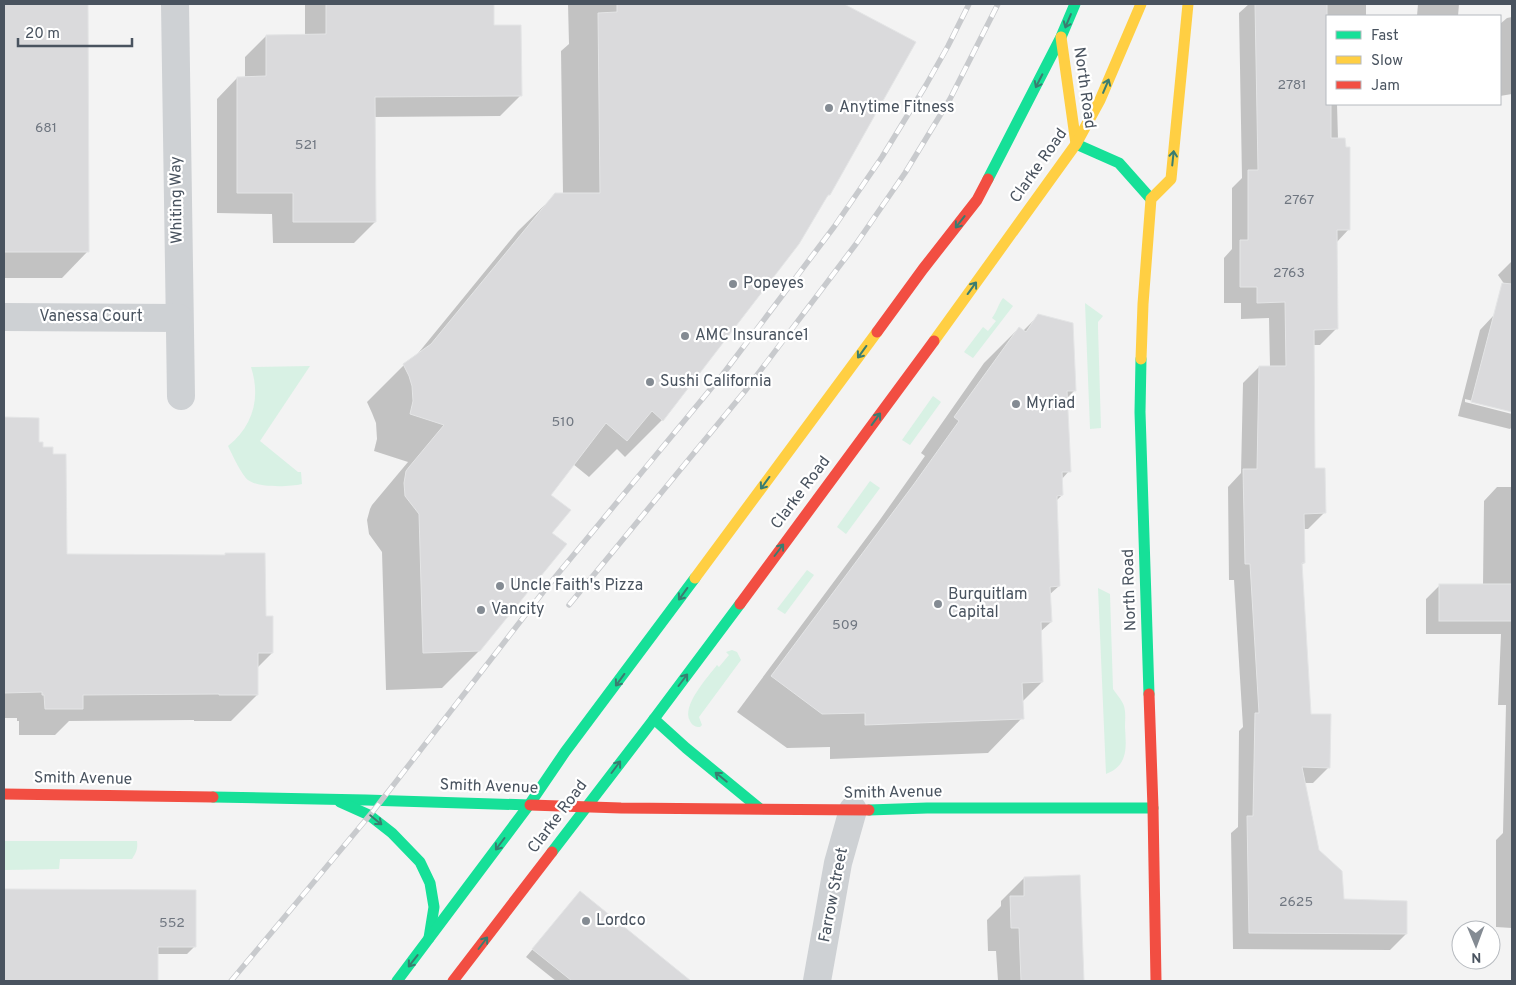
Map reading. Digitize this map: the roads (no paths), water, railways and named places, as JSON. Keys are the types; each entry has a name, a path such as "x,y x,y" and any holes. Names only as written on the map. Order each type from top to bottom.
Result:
{"main road":[{"name":"North Road","path":"1075,4 1061,37 1076,144 1119,163 1152,199 1142,304 1140,412 1153,808 1156,981"},
{"name":"Clarke Road","path":"453,981 654,719 880,415 1076,144 1100,100 1141,4"},
{"path":"1152,199 1170,179 1188,4"},
{"name":"Clarke Road","path":"397,981 529,805 565,752 584,729 923,269 977,200 1061,37"},
{"path":"654,719 759,808"},
{"name":"Smith Avenue","path":"4,794 853,810 927,808 1153,808"},
{"path":"332,799 369,815 392,833 420,862 430,883 434,907 429,940"}],"street":[{"name":"Whiting Way","path":"175,4 180,396"},
{"name":"Vanessa Court","path":"4,317 179,318"},
{"name":"Farrow Street","path":"817,981 838,863 853,810"}],"railway":[{"path":"231,981 374,810 547,587 723,374 834,227 882,157 926,85 969,4"},
{"path":"569,605 745,391 856,244 905,173 950,99 998,4"}],"place":[{"name":"Anytime Fitness","path":"829,108"},
{"name":"Popeyes","path":"733,284"},
{"name":"AMC Insurance1","path":"685,336"},
{"name":"Sushi California","path":"650,382"},
{"name":"Myriad","path":"1016,404"},
{"name":"Uncle Faith's Pizza","path":"500,586"},
{"name":"Burquitlam Capital","path":"938,604"},
{"name":"Vancity","path":"481,610"},
{"name":"Lordco","path":"586,921"}]}
